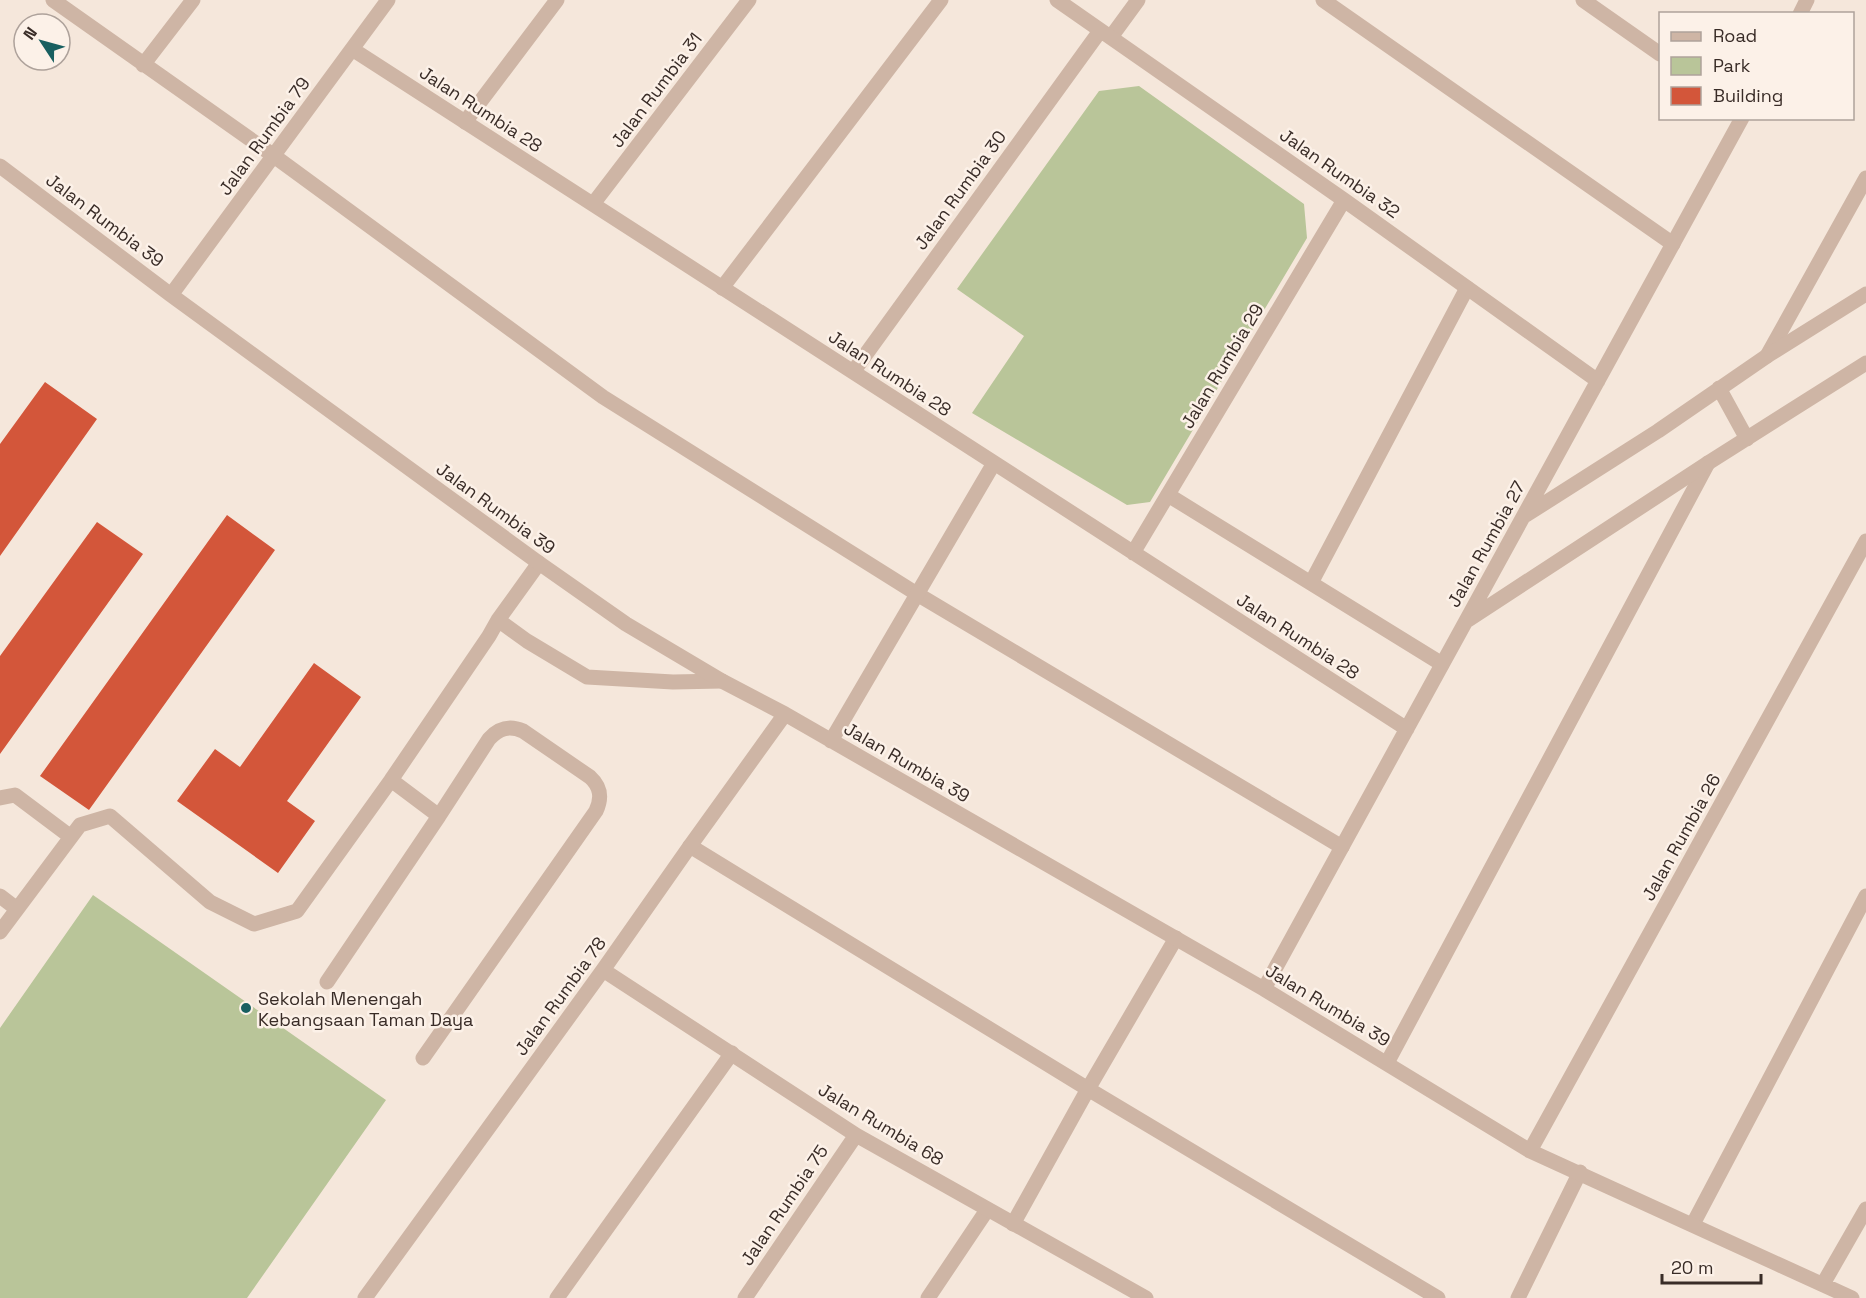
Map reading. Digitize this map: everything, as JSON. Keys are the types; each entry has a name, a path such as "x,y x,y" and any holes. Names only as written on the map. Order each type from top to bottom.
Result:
{"street":[{"path":"53,0 273,156 603,397 917,594 1342,847"},
{"path":"143,65 193,0"},
{"name":"Jalan Rumbia 79","path":"171,295 388,0"},
{"path":"465,122 557,0"},
{"name":"Jalan Rumbia 31","path":"593,204 749,0"},
{"path":"722,288 941,0"},
{"name":"Jalan Rumbia 32","path":"1057,0 1598,381"},
{"name":"Jalan Rumbia 30","path":"853,372 1105,34 1138,0"},
{"path":"1323,0 1673,244"},
{"path":"1583,0 1659,53"},
{"name":"Jalan Rumbia 28","path":"352,49 1407,729"},
{"name":"Jalan Rumbia 27","path":"1263,989 1741,120"},
{"name":"Jalan Rumbia 39","path":"0,166 171,295 626,624 722,681 785,714 1176,938 1530,1151 1852,1298"},
{"path":"1767,356 1866,178"},
{"name":"Jalan Rumbia 29","path":"1133,553 1344,200"},
{"path":"1311,583 1467,288"},
{"path":"1523,516 1620,456 1767,356 1866,294"},
{"path":"1465,622 1866,363"},
{"path":"1719,388 1747,439"},
{"path":"831,741 994,463"},
{"path":"1387,1064 1708,463"},
{"path":"1168,495 1442,664"},
{"name":"Jalan Rumbia 26","path":"1530,1151 1866,541"},
{"path":"0,932 80,825 110,816 210,902 254,924 297,910 392,780 498,620 539,563"},
{"path":"498,620 527,641 587,677 673,682 722,681"},
{"name":"Jalan Rumbia 78","path":"365,1298 785,714"},
{"path":"327,982 489,739 496,732 505,728 523,731 590,777 597,783 600,792 600,802 596,811 423,1058"},
{"path":"392,780 438,816"},
{"path":"0,798 15,795 71,837"},
{"path":"690,846 1088,1089 1438,1298"},
{"path":"0,896 17,909"},
{"path":"1693,1224 1866,896"},
{"path":"1013,1224 1176,938"},
{"name":"Jalan Rumbia 68","path":"603,970 856,1135 1146,1298"},
{"path":"557,1298 732,1053"},
{"name":"Jalan Rumbia 75","path":"745,1298 856,1135"},
{"path":"1518,1298 1580,1172"},
{"path":"1823,1284 1866,1209"},
{"path":"928,1298 987,1210"}],"green space":[{"path":"1139,86 1304,204 1307,238 1150,502 1127,505 972,413 1024,336 957,289 1099,91"},
{"path":"93,895 386,1100 247,1298 0,1298 0,1028"}],"building":[{"path":"45,382 97,419 0,556 0,444"},
{"path":"227,515 275,550 89,810 40,776"},
{"path":"97,522 143,554 0,754 0,656"},
{"path":"314,663 361,697 287,801 315,821 278,873 177,801 215,749 240,767"}],"place":[{"name":"Sekolah Menengah Kebangsaan Taman Daya","path":"246,1008"}]}
